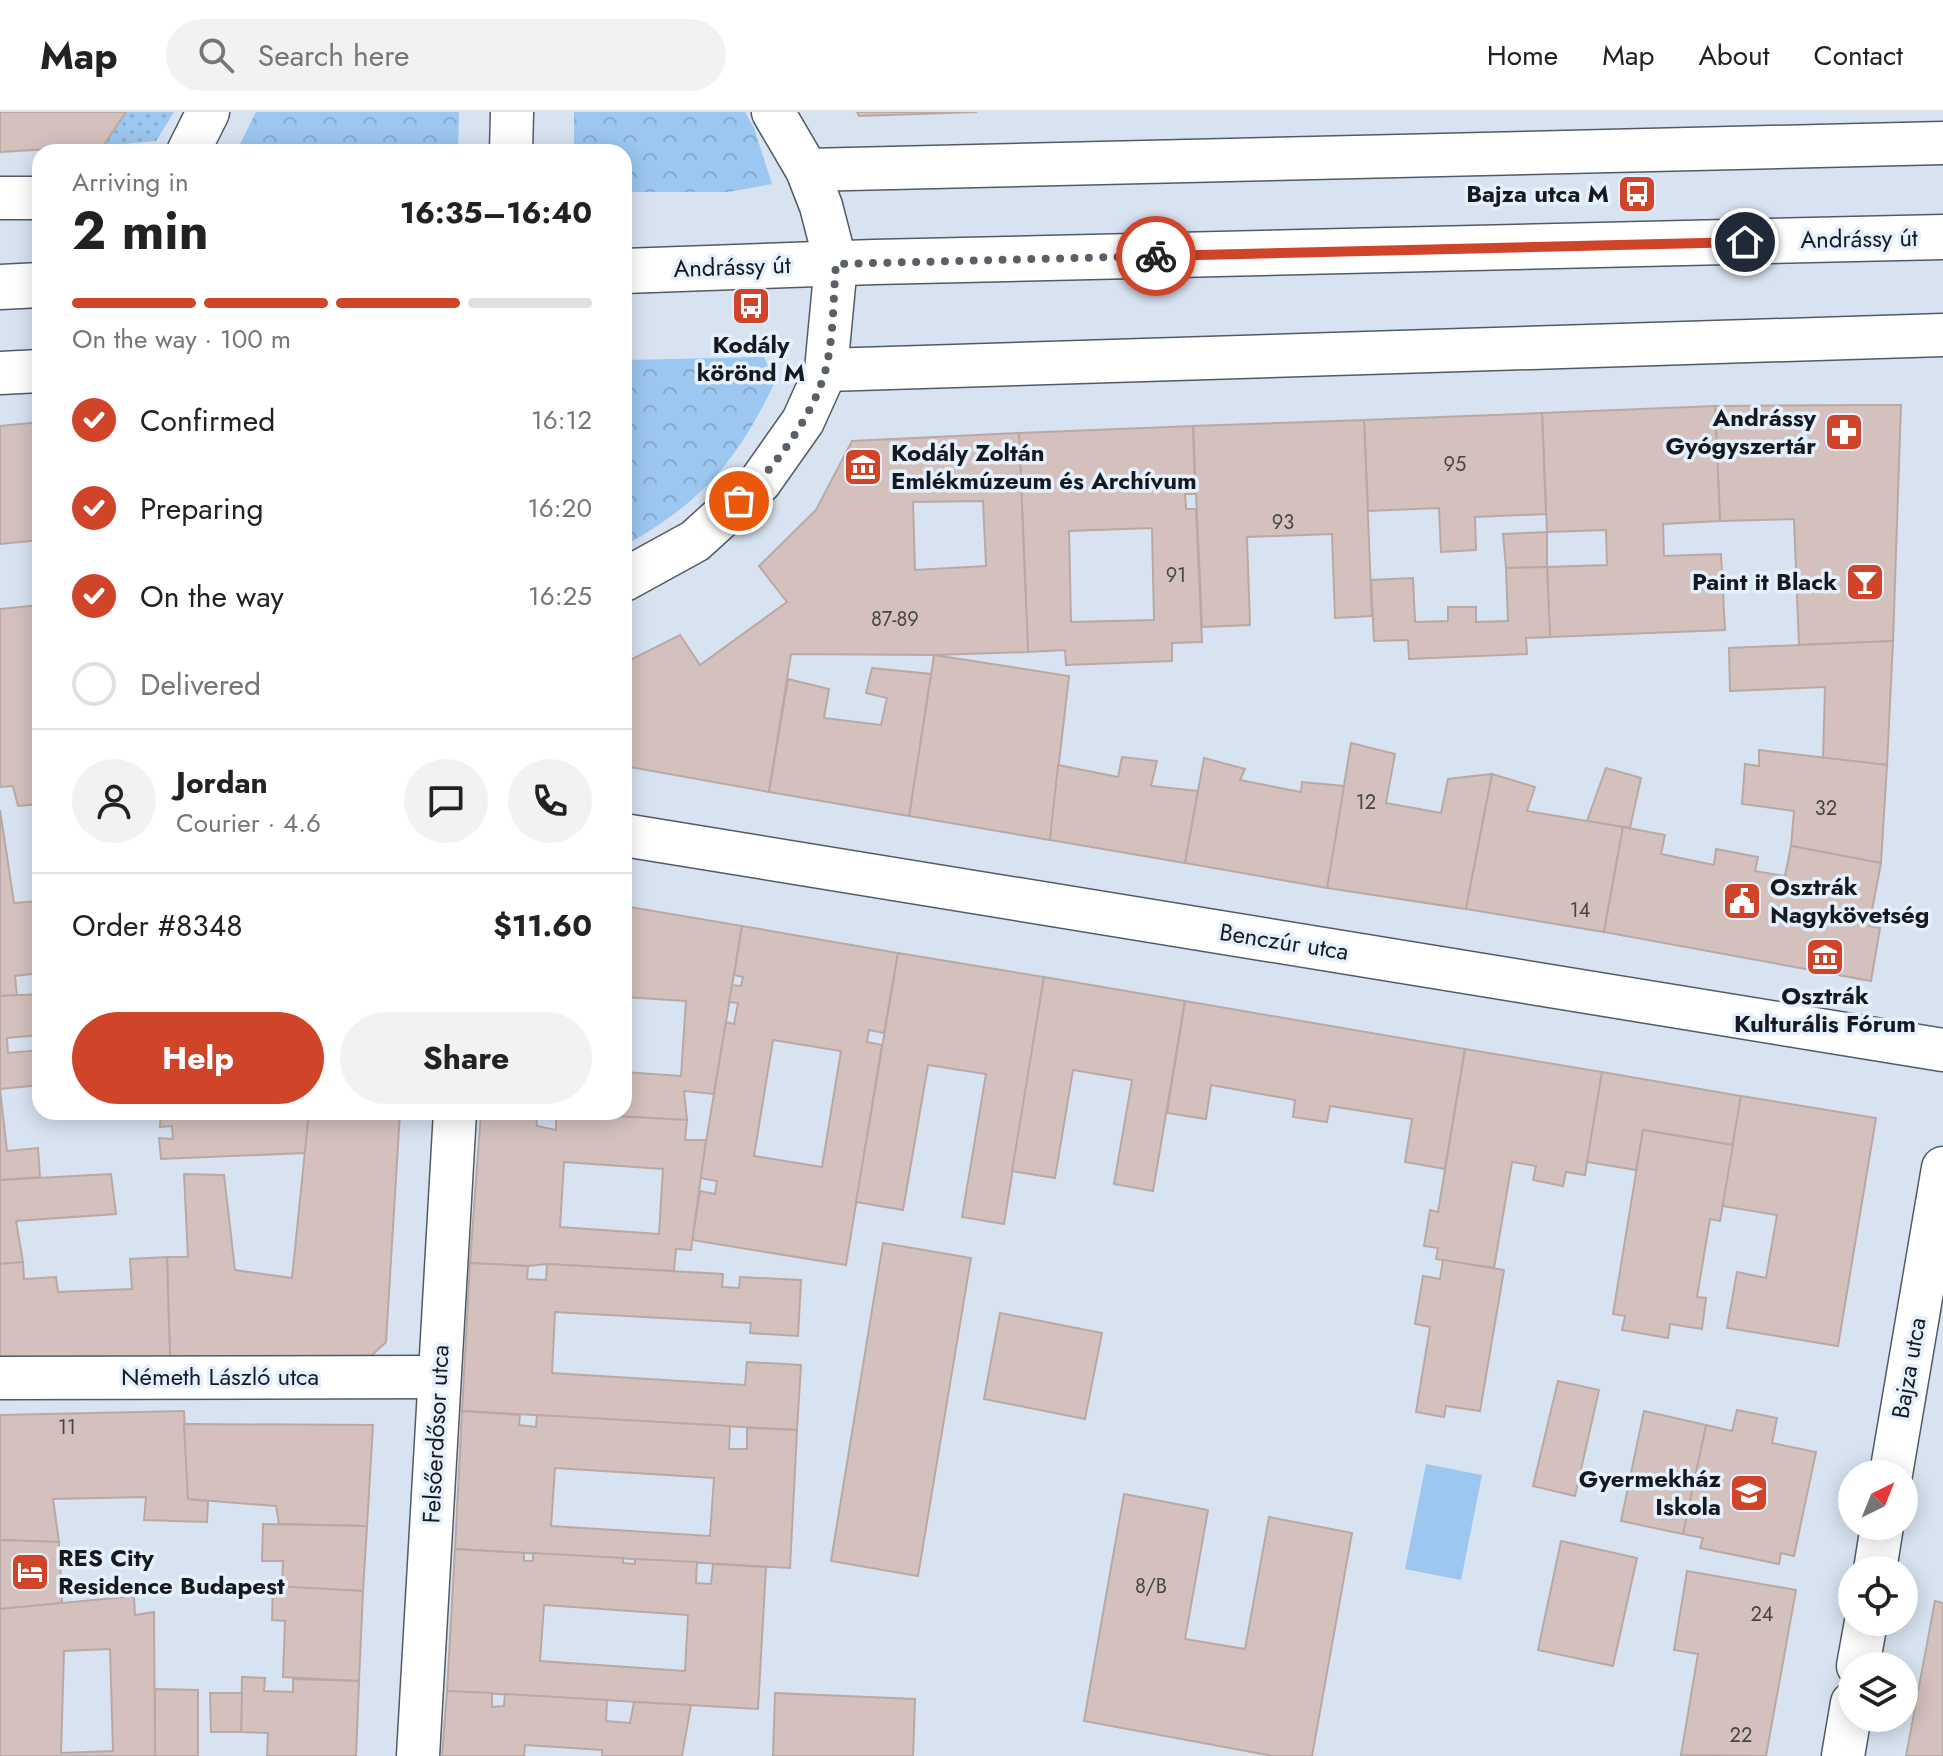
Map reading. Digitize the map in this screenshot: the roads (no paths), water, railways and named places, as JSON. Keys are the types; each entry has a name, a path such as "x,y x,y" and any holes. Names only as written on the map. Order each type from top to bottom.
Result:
{"main road":[{"name":"Andrássy út","path":"632,271 1943,237"},
{"path":"0,287 32,285"}],"street":[{"path":"192,144 208,112"},
{"path":"511,144 512,112"},
{"path":"632,576 695,541 760,482 803,421 826,370 836,264 821,206 807,170 773,112"},
{"path":"807,170 1943,143"},
{"path":"0,198 32,198"},
{"path":"826,370 1943,335"},
{"path":"0,373 32,371"},
{"name":"Benczúr utca","path":"632,836 1943,1050"},
{"name":"Felsőerdősor utca","path":"418,1756 455,1120"},
{"name":"Bajza utca","path":"1893,1460 1943,1168"},
{"name":"Németh László utca","path":"0,1378 439,1377"},
{"path":"1843,1756 1847,1732"}],"place":[{"name":"Bajza utca M","path":"1637,194"},
{"name":"Kodály körönd M","path":"751,306"},
{"name":"Andrássy Gyógyszertár","path":"1844,432"},
{"name":"Kodály Zoltán Emlékmúzeum és Archívum","path":"863,467"},
{"name":"Paint it Black","path":"1865,582"},
{"name":"Osztrák Nagykövetség","path":"1742,901"},
{"name":"Osztrák Kulturális Fórum","path":"1825,957"},
{"name":"Gyermekház Iskola","path":"1749,1493"},
{"name":"RES City Residence Budapest","path":"30,1572"}]}
